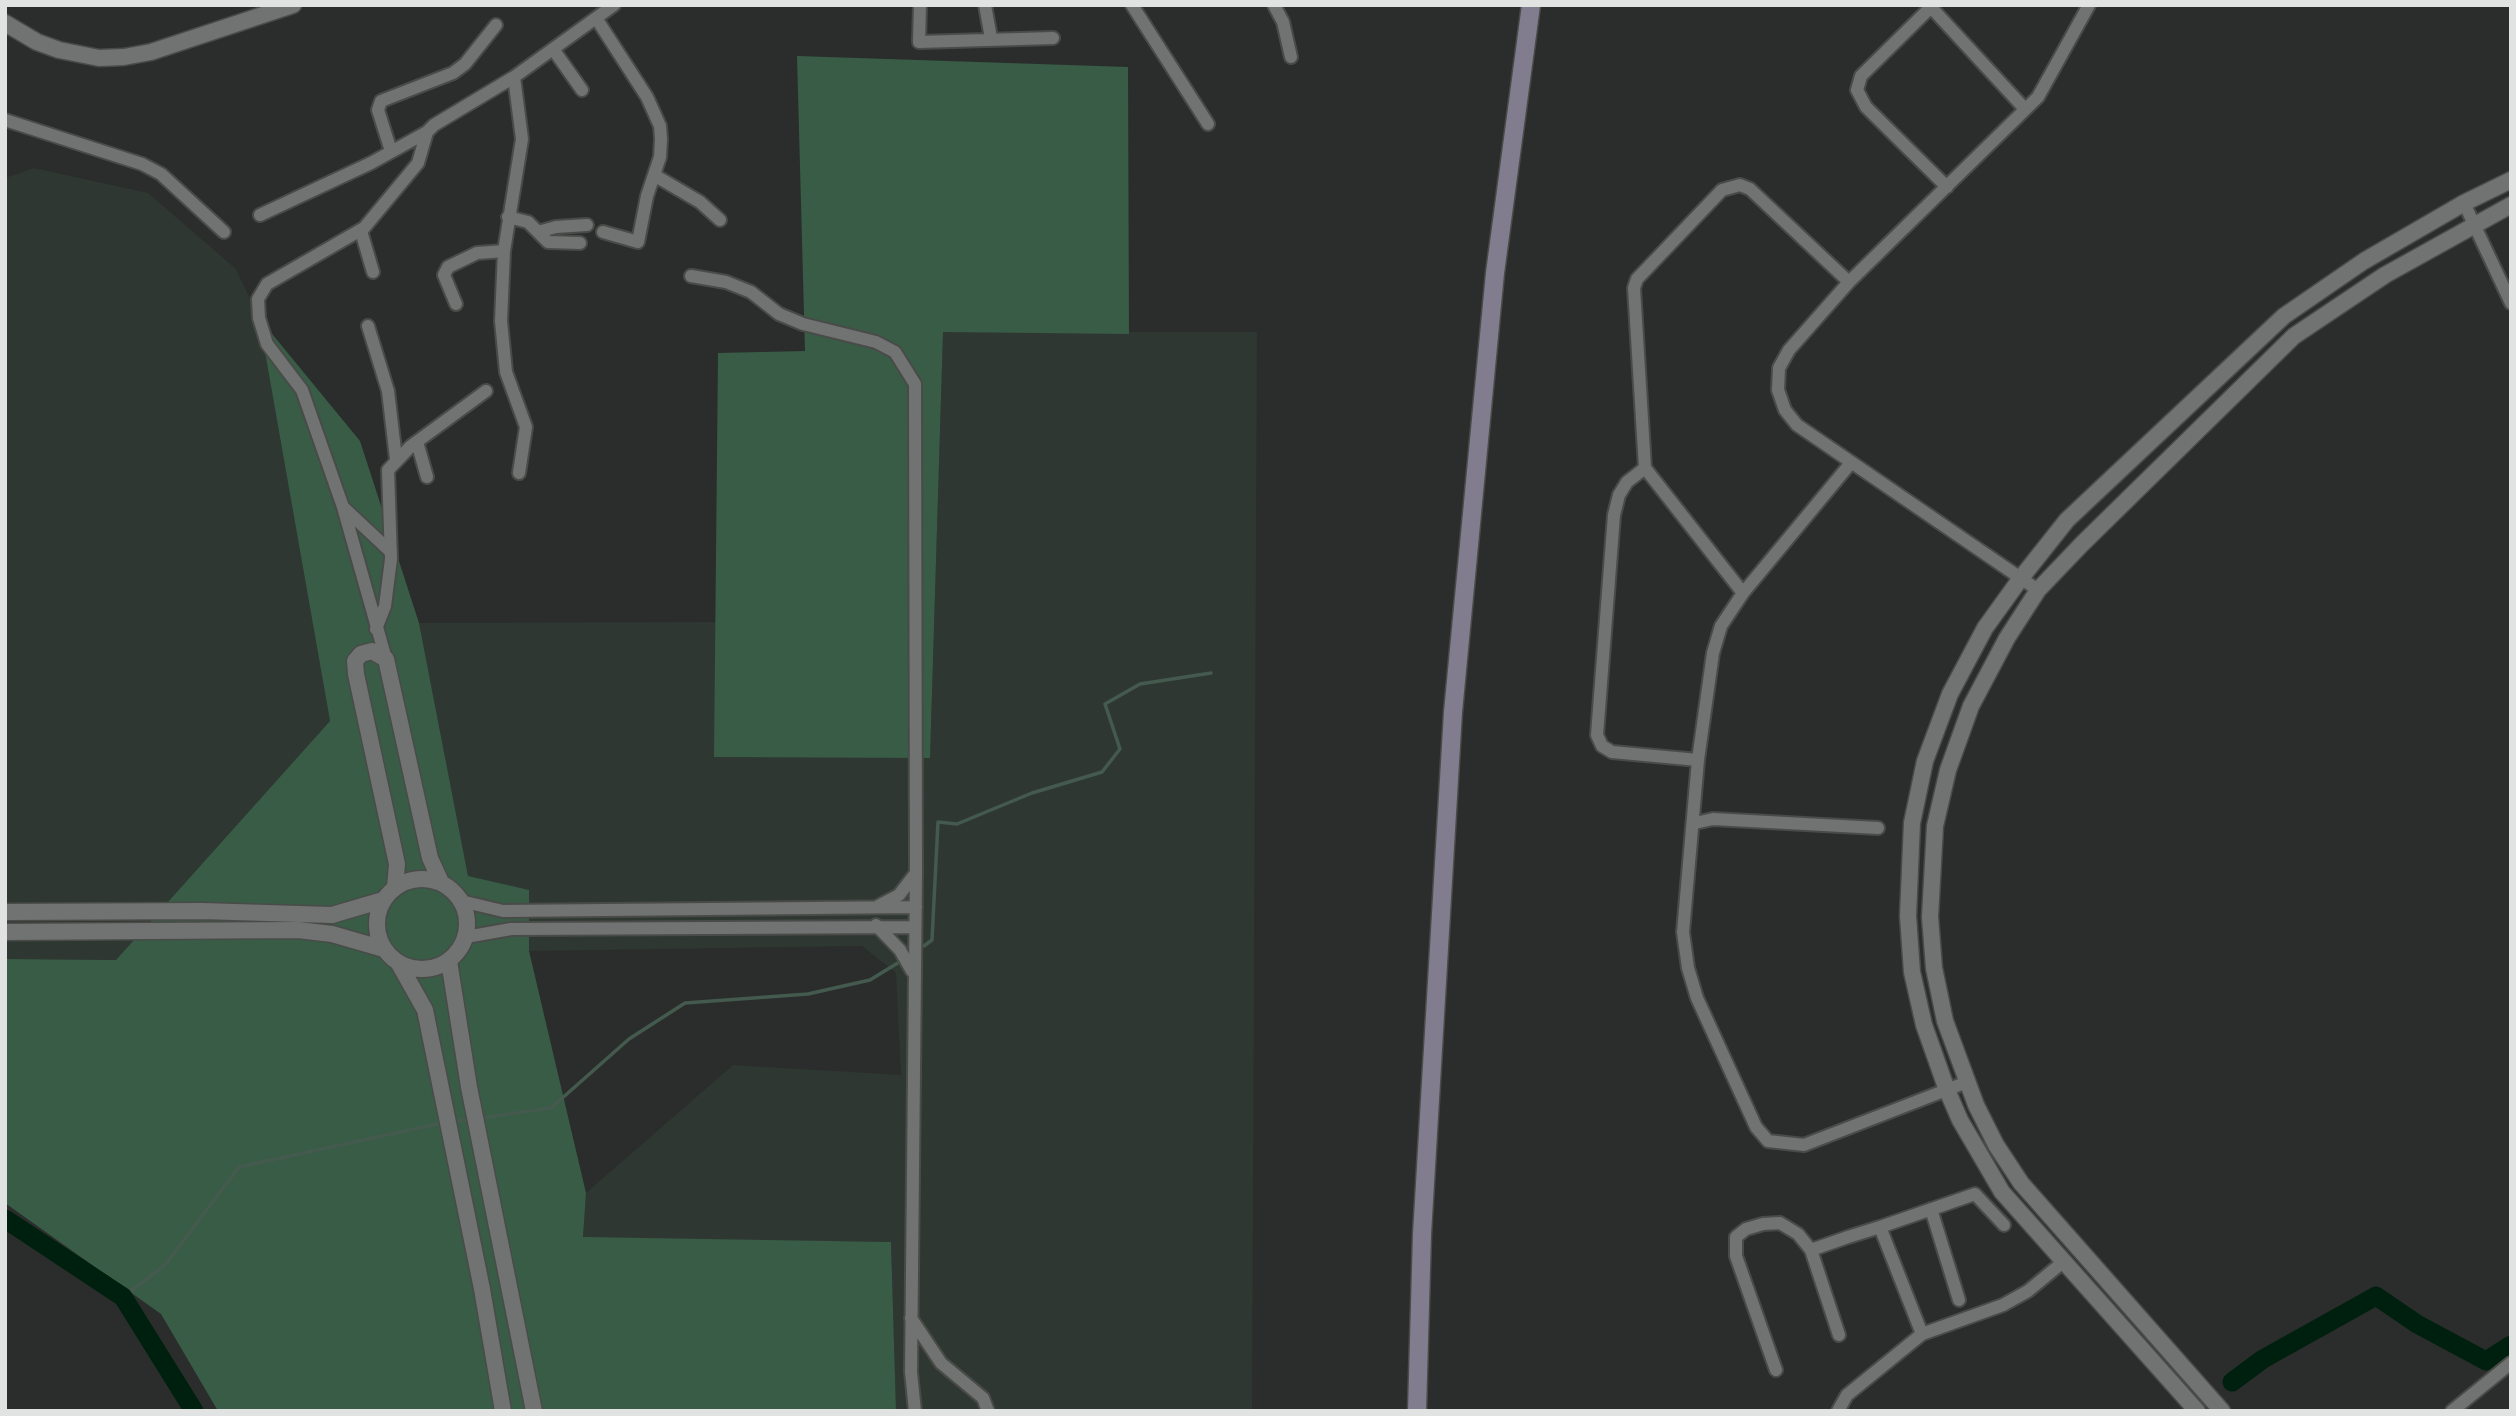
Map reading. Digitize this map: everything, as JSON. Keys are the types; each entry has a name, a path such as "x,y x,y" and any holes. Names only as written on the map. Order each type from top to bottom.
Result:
{"main road":[{"path":"1417,1411 1422,1234 1453,712 1495,273 1531,5"}],"street":[{"path":"5,23 37,42 59,50 99,58 124,57 151,52 293,5"},
{"path":"260,215 292,202 427,132 514,77 614,5"},
{"path":"920,5 919,43 991,38 1053,38"},
{"path":"985,5 991,38"},
{"path":"1274,5 1283,22 1291,57"},
{"path":"2038,590 1850,464 1797,425 1785,410 1778,390 1779,369 1788,350 1849,282 2038,97 2089,5"},
{"path":"1947,187 1866,107 1857,90 1861,76 1930,6 2025,109"},
{"path":"1137,7 1208,124"},
{"path":"596,18 654,110 661,139 638,242 603,232"},
{"path":"391,151 378,110 382,101 453,73 465,64 496,25"},
{"path":"553,49 582,90"},
{"path":"514,77 522,139 504,251 501,321 506,372 526,427 519,473"},
{"path":"5,120 142,164 161,174 224,232"},
{"path":"398,962 424,970 449,961 466,937 466,912 461,901 441,882 430,858 386,659 343,507 302,390 267,344 259,318 258,299 267,284 360,231 418,163 427,132"},
{"path":"654,174 700,202 720,220"},
{"path":"2197,1411 2001,1192 1960,1120 1947,1090 1924,1025 1912,972 1908,884 1912,823 1925,761 1950,694 1985,628 2067,520 2284,316 2364,261 2464,202 2511,180"},
{"path":"1743,593 1645,468 1634,288 1637,279 1722,190 1740,185 1750,189 1849,282"},
{"path":"2464,202 2511,303"},
{"path":"2222,1411 2021,1183 1996,1145 1967,1082 1945,1021 1934,968 1929,884 1935,826 1948,770 1971,706 2007,638 2038,590 2294,336 2385,275 2511,205"},
{"path":"508,217 528,222 548,242 580,243"},
{"path":"538,233 556,227 587,225"},
{"path":"360,231 373,272"},
{"path":"456,304 445,271 473,254 504,251"},
{"path":"691,276 726,282 751,292 779,314 803,324 876,342 895,352 915,384 916,907 911,1317 911,1372 915,1411"},
{"path":"368,326 388,391 396,458"},
{"path":"376,629 385,606 391,552 388,470 396,458 486,391"},
{"path":"417,442 428,477"},
{"path":"1850,464 1743,593 1721,626 1713,653 1698,760 1695,822 1683,932 1688,968 1697,998 1756,1127 1769,1141 1804,1145 1967,1082"},
{"path":"1645,468 1627,482 1619,495 1614,515 1597,735 1602,746 1612,752 1698,760"},
{"path":"343,507 391,552"},
{"path":"386,659 372,651 361,654 355,661 397,864 395,887"},
{"path":"1695,822 1713,819 1878,828"},
{"path":"875,907 899,895 916,873"},
{"path":"384,949 377,919 383,900 395,887 417,878 441,882"},
{"path":"5,912 202,911 332,915 383,900"},
{"path":"461,901 503,911 916,907"},
{"path":"466,937 511,929 876,925 915,927"},
{"path":"876,925 900,950 914,975"},
{"path":"5,932 298,930 332,934 384,949 398,962 425,1010 503,1411"},
{"path":"449,961 469,1087 534,1411"},
{"path":"1811,1250 1975,1194 2004,1225"},
{"path":"1931,1209 1959,1300"},
{"path":"1776,1370 1736,1256 1736,1237 1746,1230 1763,1224 1780,1223 1798,1234 1811,1250 1839,1335"},
{"path":"1880,1227 1922,1334"},
{"path":"1838,1411 1847,1395 1922,1334 2003,1305 2028,1291 2063,1262"},
{"path":"911,1317 941,1363 983,1398 988,1411"},
{"path":"2452,1411 2511,1363"}],"shaded area":[{"path":"34,168 148,193 236,269 259,318 330,721 116,960 5,959 5,178"},
{"path":"943,332 1257,332 1252,1411 896,1411 891,1242 583,1238 586,1193 733,1065 901,1075 896,973 862,946 529,951 529,891 468,876 419,623 717,622 715,757 930,757"}],"green space":[{"path":"797,56 1128,67 1129,334 943,332 930,758 714,757 718,353 805,351"},
{"path":"259,318 360,441 419,623 468,876 529,890 529,951 586,1193 583,1237 891,1242 896,1411 218,1411 161,1314 5,1203 5,959 116,960 330,721"}],"waterway":[{"path":"924,946 932,940 938,822 957,824 1032,793 1102,772 1120,749 1105,704 1140,684 1211,673"},
{"path":"481,1118 551,1108 629,1039 685,1003 808,994 870,980 901,961"},
{"path":"453,1122 470,1119"},
{"path":"123,1297 165,1265 239,1167 442,1123"},
{"path":"5,1219 123,1297 194,1411"},
{"path":"2232,1382 2263,1359 2376,1296 2417,1324 2486,1361 2511,1345"}]}
